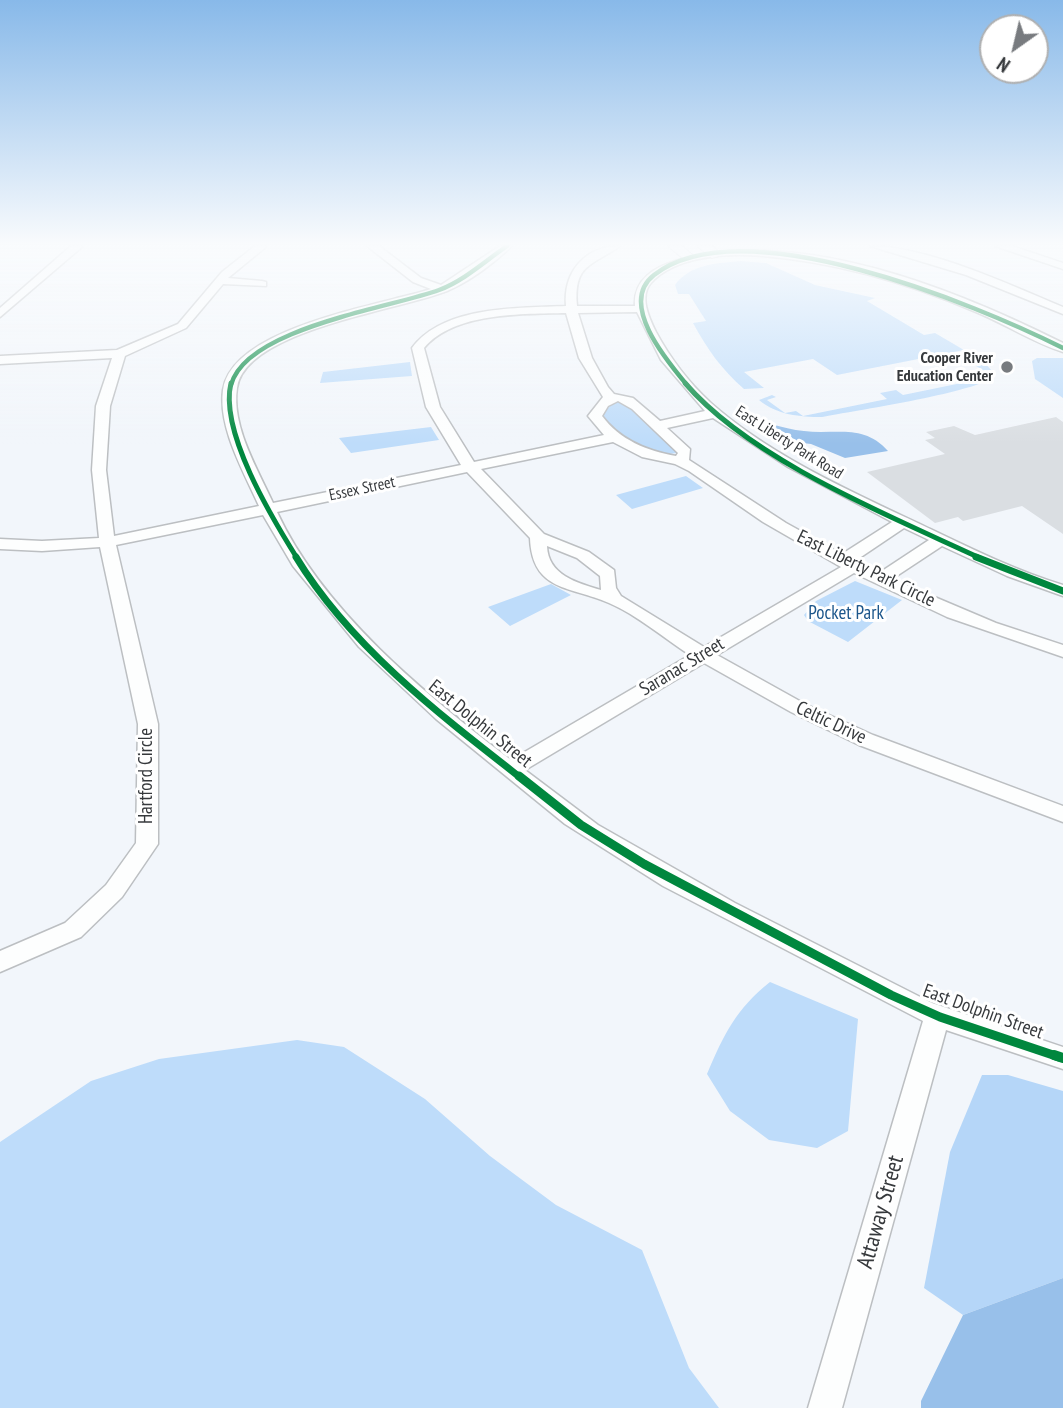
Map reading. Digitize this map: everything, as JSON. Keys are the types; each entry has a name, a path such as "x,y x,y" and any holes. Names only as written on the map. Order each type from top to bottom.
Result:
{"street":[{"path":"0,360 119,354 182,326 194,312"},
{"name":"East Dolphin Street","path":"372,312 298,330 250,356 233,376 230,403 239,438 265,509 301,563 348,623 405,684 510,770 589,830 687,889 937,1016 1063,1058"},
{"name":"Celtic Drive","path":"554,312 456,321 434,329 421,339 418,348 422,372 433,407 470,467 538,537 583,555 608,574 608,588 615,599"},
{"path":"572,312 578,340 612,399"},
{"name":"East Liberty Park Road","path":"643,312 656,341 693,393 715,413 816,478 1007,571 1063,591"},
{"path":"988,312 1063,348"},
{"name":"Hartford Circle","path":"0,962 74,930 114,891 146,844 148,724 107,542 99,470 103,406 119,354"},
{"name":"East Liberty Park Circle","path":"681,462 685,452 637,404 612,399 603,403 595,416 601,425 617,437 652,456 681,462 780,526 880,579 970,619 1063,650"},
{"path":"657,426 715,413"},
{"name":"Essex Street","path":"107,542 617,437"},
{"name":"Saranac Street","path":"510,770 703,655 849,563 903,522"},
{"name":"Celtic Drive","path":"538,537 539,556 555,578 571,587 615,599 703,655 798,708 866,740 1063,814"},
{"path":"880,579 941,540"},
{"path":"0,544 42,546 107,542"},
{"name":"Attaway Street","path":"825,1408 937,1016"}],"green space":[{"path":"700,312 885,312 924,335 935,333 964,350 837,375 813,359 744,372 764,388 744,389 709,350 693,323 706,321"},
{"path":"971,356 984,362 992,371 991,378 961,390 911,401 822,417 804,416 887,399 880,393 896,390 903,395 981,379 973,373 983,370 969,362 959,364 951,359"},
{"path":"1037,358 1063,358 1063,398 1035,379 1032,361"},
{"path":"410,362 412,376 320,383 323,372"},
{"path":"772,395 776,397 767,400 785,413 759,400"},
{"path":"615,401 630,402 682,452 670,454 648,451 628,440 603,417 603,413"},
{"path":"796,411 803,416 785,413"},
{"path":"431,427 439,440 351,453 339,438"},
{"path":"686,476 703,488 632,509 616,495"},
{"name":"Pocket Park","path":"855,581 902,600 848,642 808,621 804,615 816,601"},
{"path":"551,584 571,595 510,626 488,607"},
{"path":"770,982 858,1019 848,1131 817,1148 769,1140 730,1111 707,1074 732,1023 748,1002"},
{"path":"297,1040 344,1047 425,1099 490,1156 556,1205 642,1250 689,1368 719,1408 0,1408 0,1142 91,1081 159,1059"}],"shaded area":[{"path":"771,424 804,431 859,433 879,442 888,451 845,458 811,444 786,441 768,428"},
{"path":"982,1075 1008,1075 1063,1091 1063,1278 963,1315 924,1288 950,1152"},
{"path":"1063,1278 1063,1408 921,1408 921,1401 963,1315"}],"building":[{"path":"1056,417 1063,422 1063,534 1022,506 963,521 958,517 935,523 867,472 945,454 925,440 935,438 926,432 954,426 975,435"}],"cycle path":[{"path":"363,312 326,322 267,345 246,360 233,377 230,401 238,439 273,519 299,562 330,604 366,643 403,680 482,748 590,831 644,864 907,1003 1063,1058"},
{"path":"643,312 656,342 679,376 704,404 740,431 820,480 875,508 996,566 1063,591"},
{"path":"986,312 1063,348"}],"place":[{"name":"Cooper River Education Center","path":"1007,367"}]}
